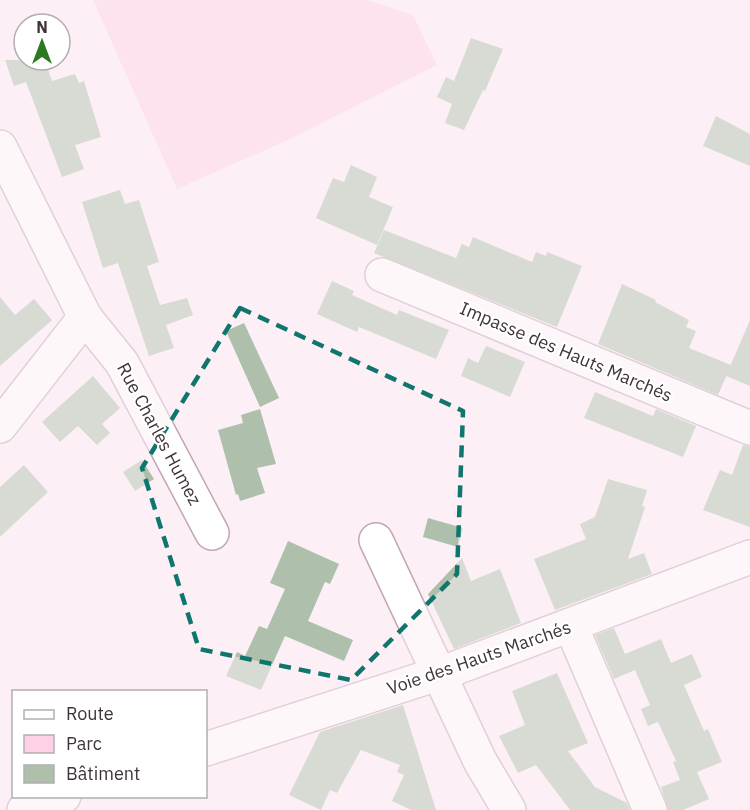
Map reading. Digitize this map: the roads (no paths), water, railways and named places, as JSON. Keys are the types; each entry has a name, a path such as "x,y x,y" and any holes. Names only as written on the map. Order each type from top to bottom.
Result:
{"street":[{"name":"Rue Charles Humez","path":"0,147 86,317 122,363 212,533"},
{"name":"Impasse des Hauts Marchés","path":"382,275 750,428"},
{"path":"0,426 86,317"},
{"path":"376,540 480,761 509,810"},
{"name":"Voie des Hauts Marchés","path":"207,749 438,674 750,557"},
{"path":"571,626 650,810"},
{"path":"24,810 58,798"}]}
